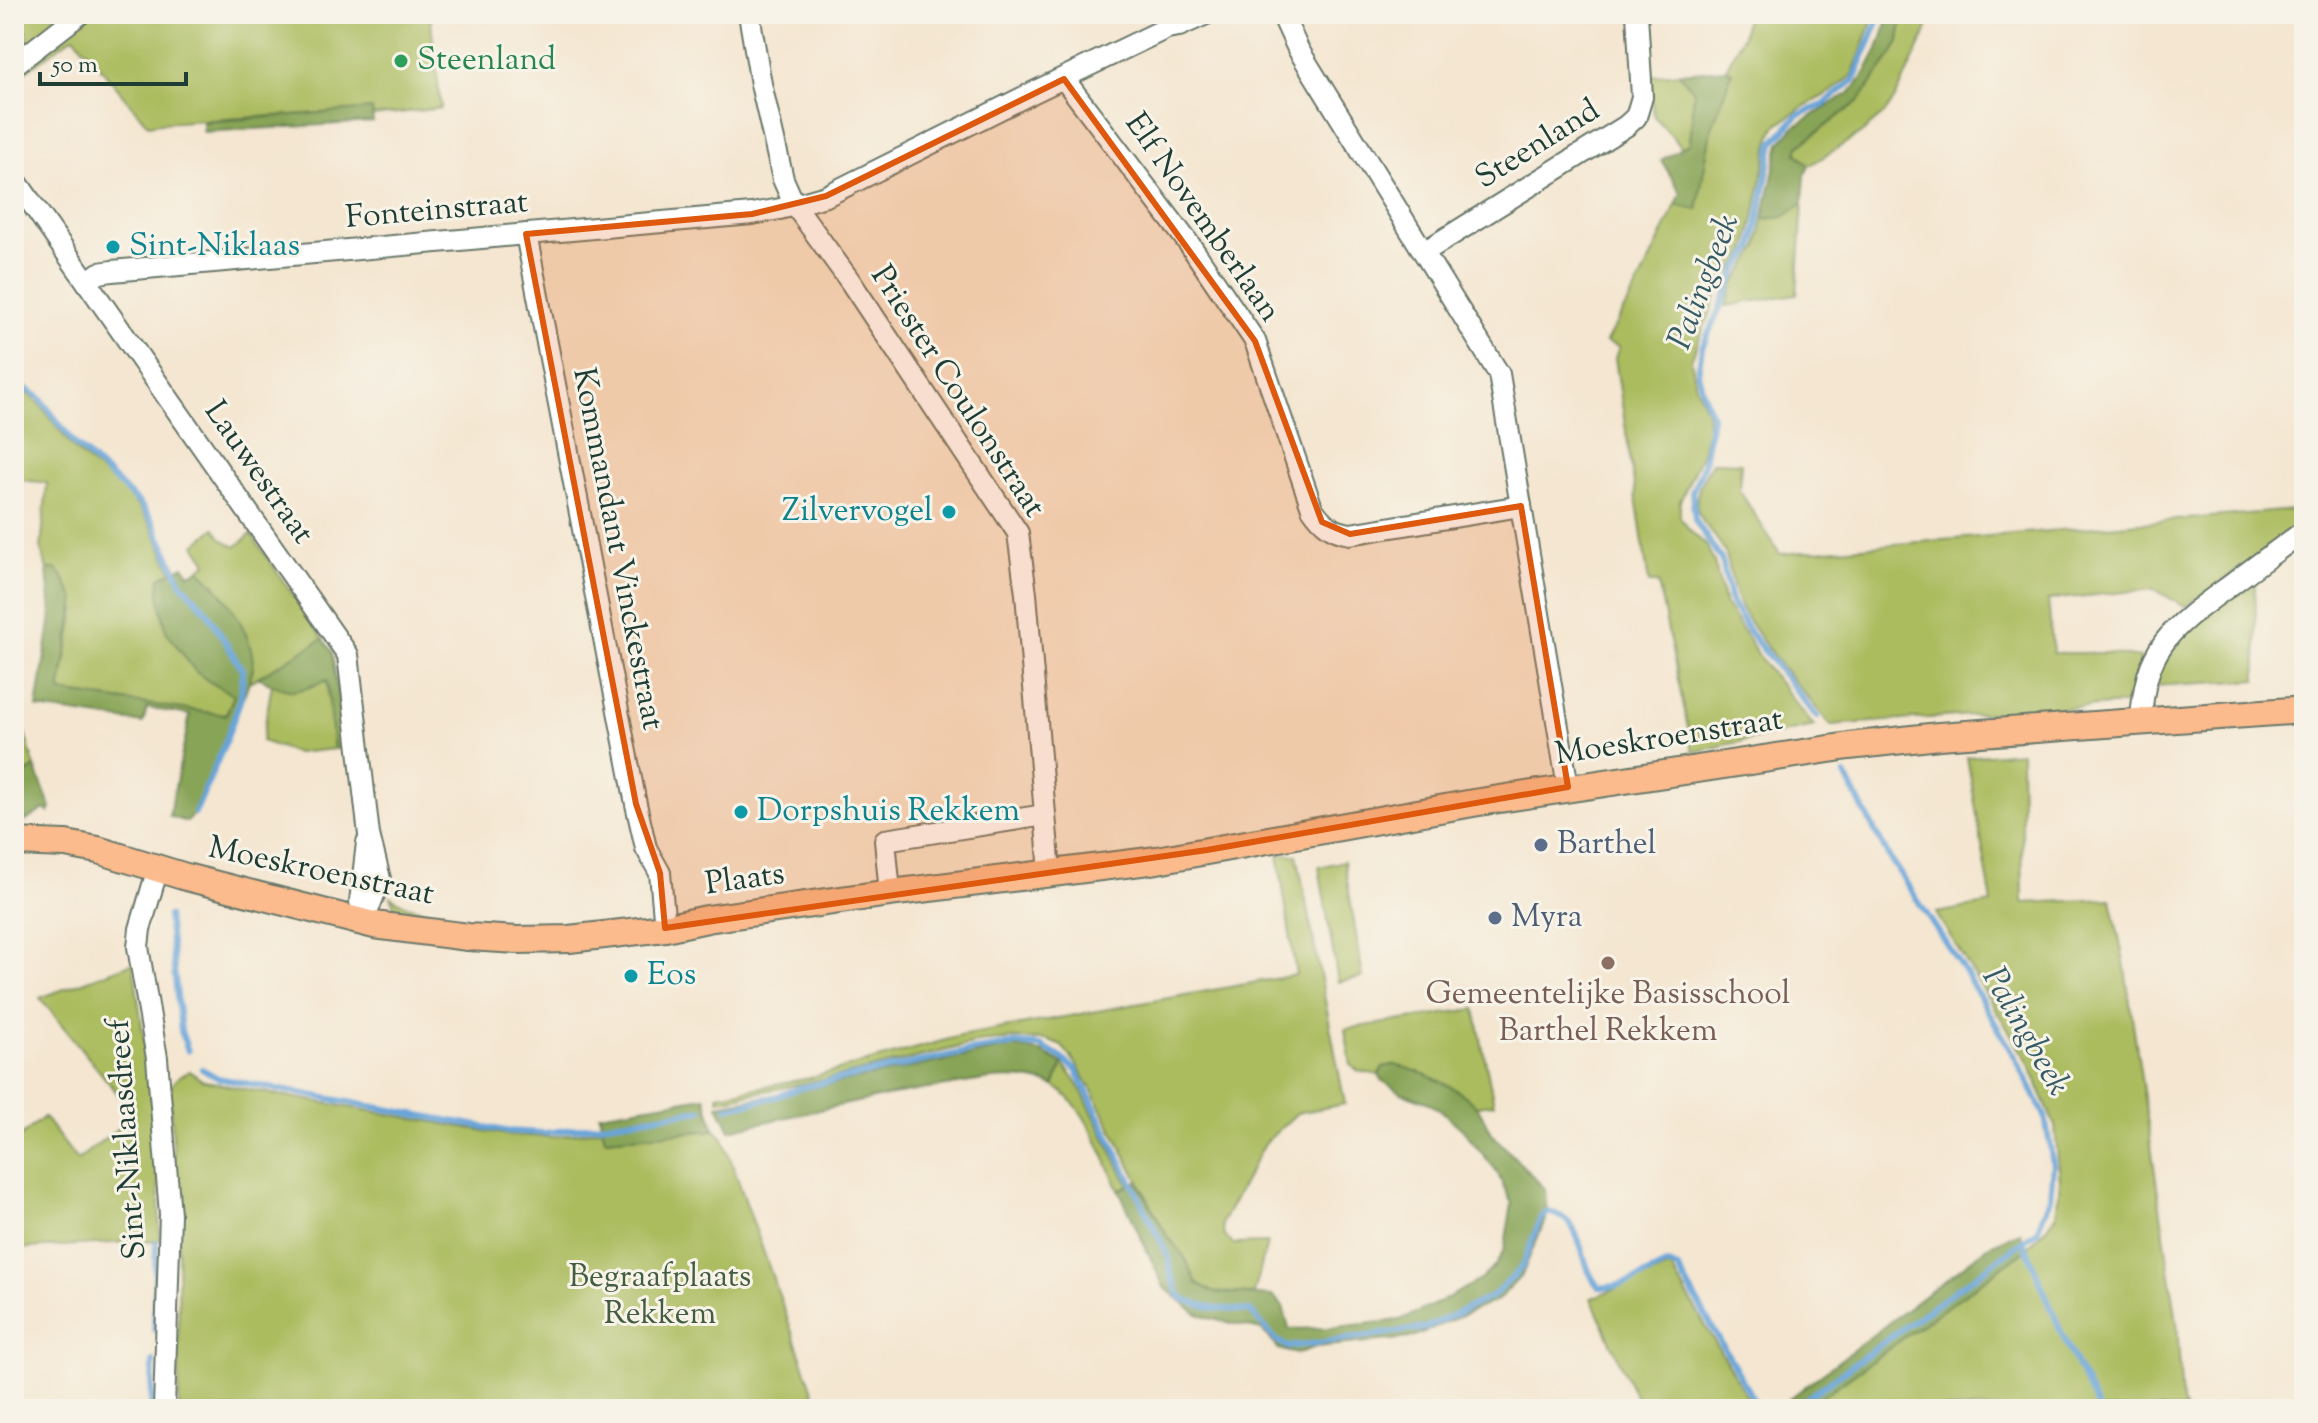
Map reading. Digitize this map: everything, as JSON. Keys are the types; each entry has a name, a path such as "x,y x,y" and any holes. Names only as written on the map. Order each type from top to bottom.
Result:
{"main road":[{"name":"Moeskroenstraat","path":"1050,872 1157,860 1568,787 1849,746 1939,736 2304,710"},
{"name":"Moeskroenstraat","path":"14,842 47,842 107,852 315,911 468,937 569,939 665,928"},
{"name":"Plaats","path":"665,928 707,919 1050,872"}],"street":[{"path":"14,65 80,14"},
{"name":"Priester Coulonstraat","path":"749,14 783,179 794,204 850,281 1018,533 1050,872"},
{"path":"794,204 826,196 1064,79 1165,21 1179,26 1206,14"},
{"path":"1282,14 1298,49 1499,374 1568,787"},
{"name":"Steenland","path":"1424,252 1636,117 1642,97 1637,14"},
{"name":"Elf Novemberlaan","path":"1064,79 1190,245 1255,341 1312,508 1322,522 1335,532 1350,534 1521,506"},
{"name":"Lauwestraat","path":"14,178 348,655 369,835 360,902 371,919"},
{"name":"Fonteinstraat","path":"87,282 99,273 112,271 752,214 794,204"},
{"name":"Kommandant Vinckestraat","path":"526,234 636,804 646,848 660,873"},
{"path":"2141,722 2149,669 2176,626 2304,531"},
{"path":"890,893 885,840 1045,815"},
{"name":"Sint-Niklaasdreef","path":"158,868 140,929 138,947 157,1058 170,1214 164,1409"},
{"name":"Plaats","path":"660,873 665,928"}],"highlighted area":[{"path":"1064,79 1255,341 1322,522 1350,534 1521,506 1568,787 1207,850 665,928 660,873 636,804 526,234 752,214 826,196"}],"green space":[{"path":"23,14 430,14 441,108 373,116 372,110 148,125 74,36 14,80 14,49 28,38"},
{"path":"1746,14 1875,14 1852,76 1775,127 1748,246 1722,282 1691,360 1696,386 1707,411 1708,426 1702,453 1680,501 1680,517 1706,545 1725,603 1765,665 1814,726 1693,752 1658,583 1649,583 1615,358 1619,347 1606,342 1640,281 1676,205 1697,210 1711,130 1732,72 1726,69 1743,35"},
{"path":"1890,14 1903,14 1899,41 1893,53 1859,101 1800,145 1797,153 1809,166 1805,175 1803,203 1783,217 1763,219 1780,143 1794,127 1851,92 1878,49"},
{"path":"1903,14 1931,14 1925,35 1895,99 1884,114 1860,134 1809,166 1796,153 1800,145 1859,101 1893,53 1899,41"},
{"path":"1726,69 1732,72 1711,130 1697,210 1676,205 1681,193 1661,160 1690,143 1694,91 1679,73"},
{"path":"1679,73 1694,91 1690,143 1682,148 1654,116 1649,76"},
{"path":"372,109 373,122 203,132 203,122"},
{"path":"1803,203 1797,294 1726,306 1733,286 1758,247 1763,219 1783,217"},
{"path":"14,384 41,406 73,447 125,492 147,519 172,572 160,578 235,695 225,715 60,692 75,610 55,569 47,569 41,550 47,483 14,479"},
{"path":"1712,462 1741,463 1739,490 1780,554 2304,509 2304,524 2185,607 2154,589 2048,600 2053,653 2107,653 2141,658 2132,701 2125,704 1830,725 1750,624 1738,602 1723,549 1697,508 1699,490"},
{"path":"215,528 221,538 236,547 251,534 323,639 247,684 253,670 206,576 199,570 207,563 195,545"},
{"path":"184,566 189,574 199,570 228,602 244,630 252,659 250,679 225,743 195,813 187,822 169,816 190,715 147,708 143,723 37,708 51,616 47,569 55,569 75,599 60,692 226,715 234,695 195,671 166,631 159,595 160,578"},
{"path":"2255,577 2257,680 2152,686 2171,645 2194,622"},
{"path":"323,639 332,651 345,749 334,749 327,680 298,690 286,690 258,677"},
{"path":"327,680 334,749 296,753 262,741 272,684 300,690"},
{"path":"14,703 19,705 35,767 25,773 19,799 26,821 14,822"},
{"path":"2021,752 2023,903 2111,899 2124,962 2177,1322 2182,1403 2186,1409 1805,1409 2027,1249 2056,1216 2060,1181 2055,1126 2028,1062 1936,913 1992,903 1967,757"},
{"path":"35,767 51,808 49,813 44,809 26,821 19,798 19,784"},
{"path":"1278,854 1297,855 1345,1104 1297,1113 1265,1143 1222,1223 1224,1236 1234,1244 1267,1243 1254,1294 1213,1292 1197,1283 1185,1258 1165,1232 1075,1062 1062,1046 1047,1040 980,1042 837,1077 719,1100 718,1095 810,1078 960,1036 1296,975"},
{"path":"1344,861 1363,977 1338,982 1319,867"},
{"path":"391,897 407,906 466,922 397,914"},
{"path":"133,963 158,1162 160,1240 14,1249 14,1142 44,1117 77,1160 135,1115 40,998"},
{"path":"1475,1009 1494,1104 1477,1106 1455,1091 1394,1065 1383,1067 1379,1075 1358,1071 1351,1065 1345,1029"},
{"path":"1013,1047 1041,1052 1063,1064 1054,1086 1026,1079 983,1080 861,1101 730,1130 718,1105 829,1085"},
{"path":"1063,1064 1078,1084 1129,1185 1119,1190 1085,1119 1066,1095 1054,1086"},
{"path":"1394,1065 1438,1080 1469,1099 1492,1134 1545,1189 1547,1215 1522,1275 1498,1300 1410,1338 1316,1347 1296,1354 1279,1349 1262,1330 1196,1313 1164,1287 1119,1190 1137,1181 1197,1283 1214,1292 1273,1296 1283,1306 1289,1329 1400,1320 1481,1279 1495,1266 1504,1250 1512,1204 1496,1170 1463,1130 1443,1112 1383,1081 1379,1075 1383,1067"},
{"name":"Begraafplaats Rekkem","path":"189,1071 202,1080 239,1088 508,1135 553,1137 603,1129 606,1139 715,1130 723,1138 817,1402 670,1409 179,1409 178,1237 170,1086"},
{"path":"705,1097 715,1130 605,1139 599,1114"},
{"path":"2020,1232 2027,1249 1805,1409 1796,1409 1789,1399 1992,1244"},
{"path":"1671,1267 1754,1409 1641,1409 1591,1298"}],"waterway":[{"name":"Palingbeek","path":"1817,717 1750,633 1731,601 1722,561 1695,520 1692,492 1703,467 1712,416 1698,373 1702,348 1737,270 1753,247 1773,143 1798,115 1823,105 1854,80 1881,14"},
{"path":"14,381 40,398 74,443 139,503 152,521 182,584 206,610 243,671 241,698 195,813"},
{"name":"Palingbeek","path":"1792,1409 2037,1231 2050,1198 2053,1165 2045,1116 2014,1055 1965,972 1889,857 1845,775"},
{"path":"168,916 181,1031 188,1051"},
{"path":"727,1108 800,1088 970,1051 1016,1044 1040,1046 1076,1070 1169,1258 1171,1275 1180,1297 1206,1306 1250,1311 1276,1340 1288,1347 1425,1328 1493,1296 1523,1265 1541,1217 1547,1212 1569,1223 1580,1243 1592,1278 1599,1287 1625,1283 1668,1264 1678,1268 1759,1409"},
{"path":"202,1069 218,1078 506,1131 545,1133 702,1110"},
{"path":"2023,1240 2062,1334 2098,1409"},
{"path":"154,1330 156,1243"},
{"path":"151,1409 153,1361"}],"place":[{"name":"Steenland","path":"401,61"},
{"name":"Sint-Niklaas","path":"113,247"},
{"name":"Zilvervogel","path":"949,512"},
{"name":"Dorpshuis Rekkem","path":"741,812"},
{"name":"Barthel","path":"1541,845"},
{"name":"Myra","path":"1495,918"},
{"name":"Gemeentelijke Basisschool Barthel Rekkem","path":"1608,963"},
{"name":"Eos","path":"631,976"}]}
